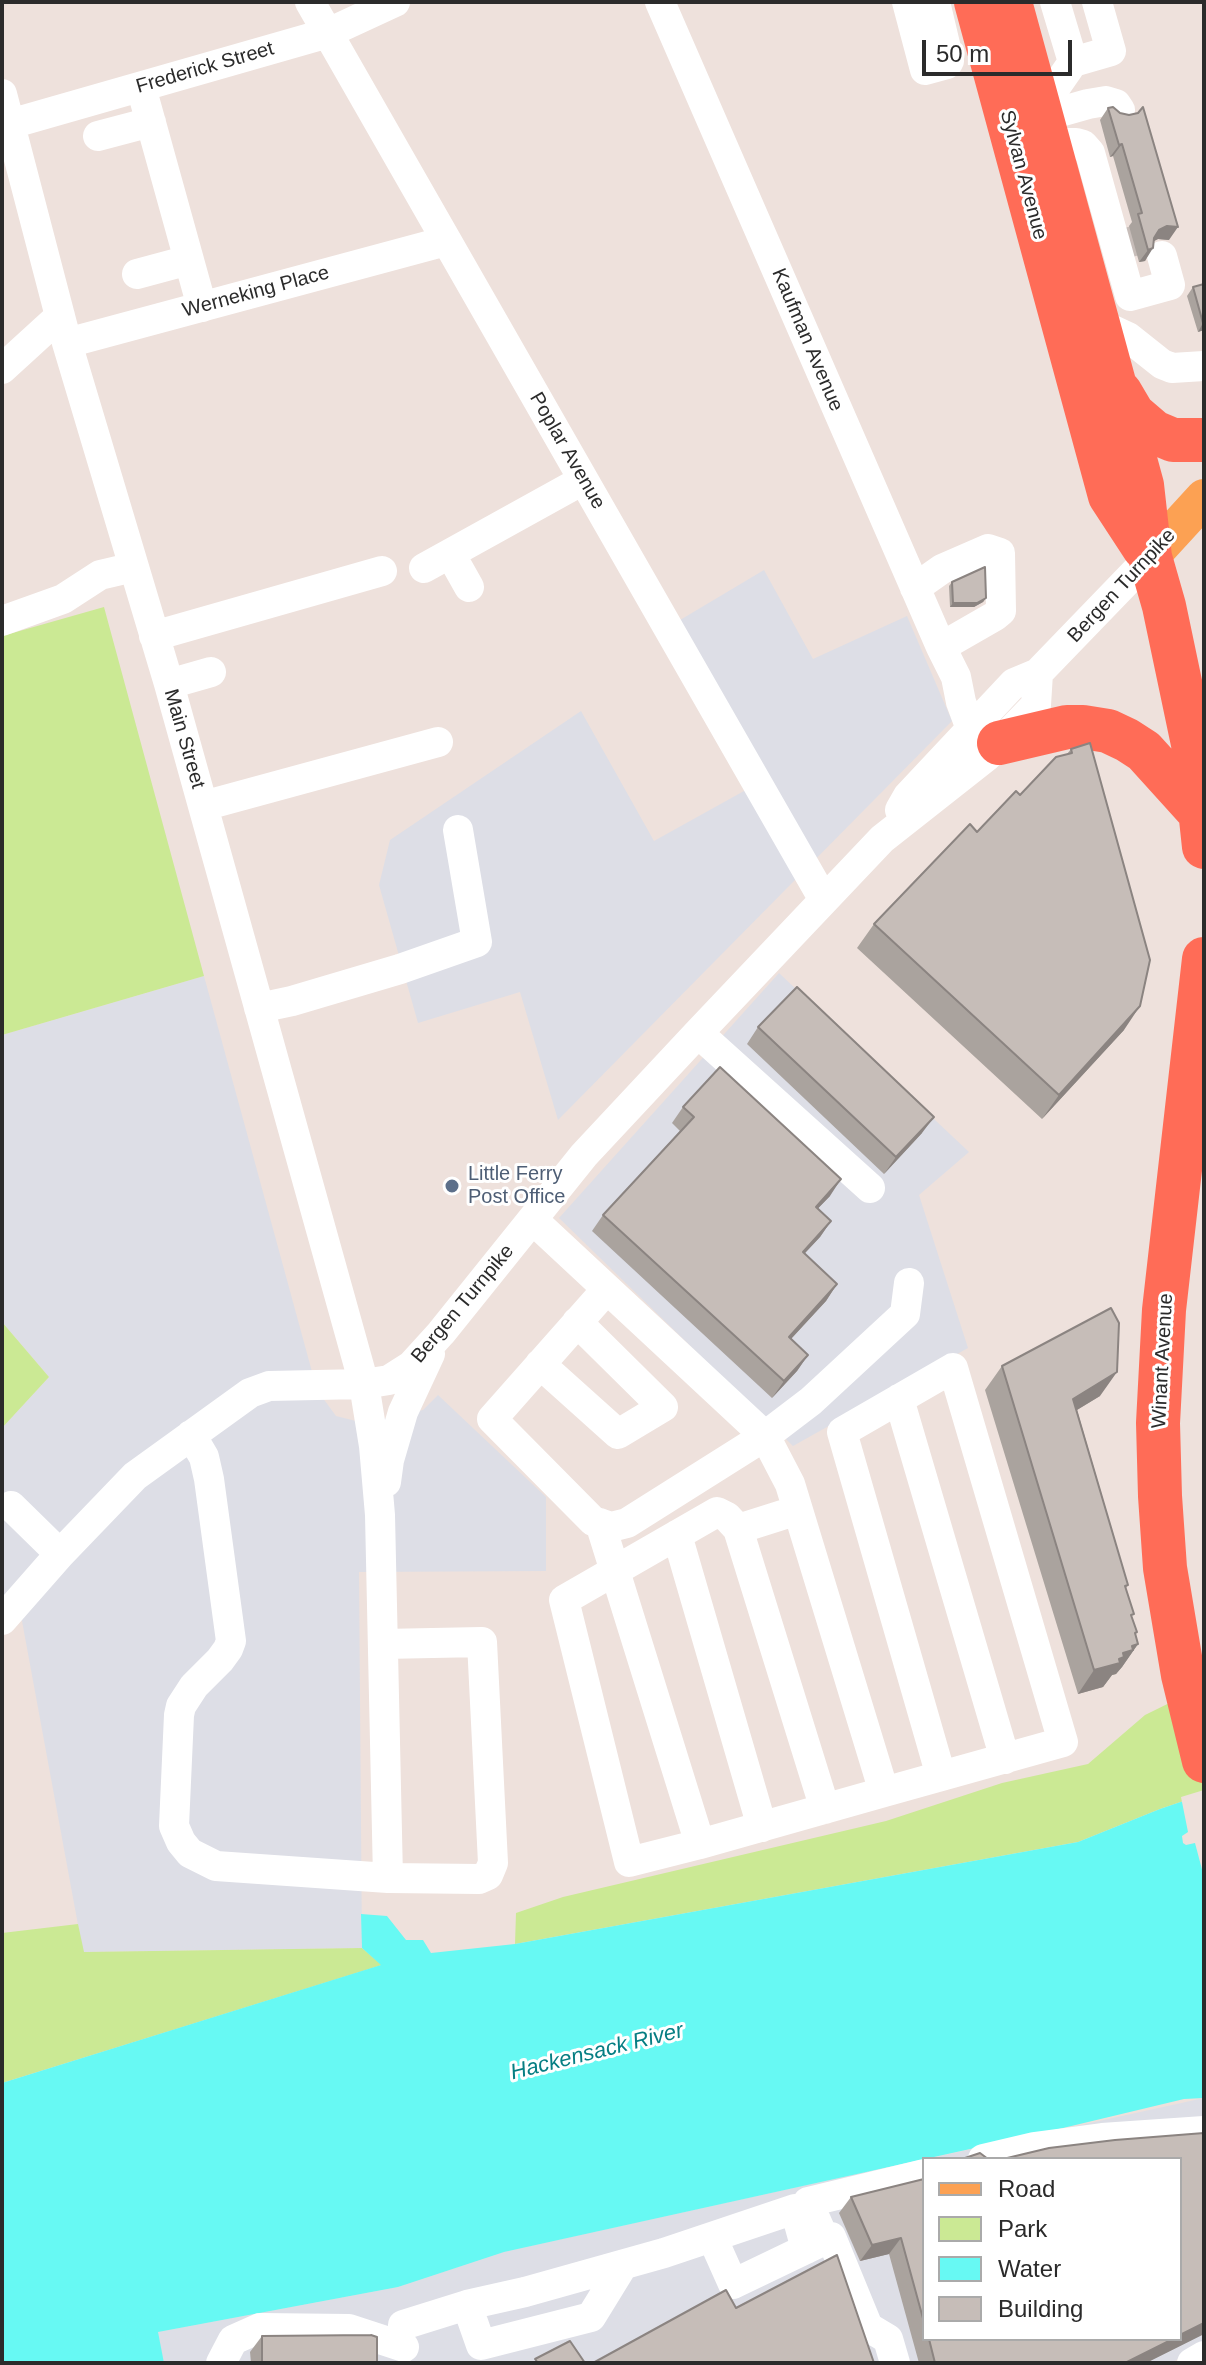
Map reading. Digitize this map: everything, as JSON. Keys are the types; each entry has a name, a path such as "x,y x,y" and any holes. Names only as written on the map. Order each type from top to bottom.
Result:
{"highway":[{"name":"Sylvan Avenue","path":"976,2 1061,251"},
{"name":"Sylvan Avenue","path":"1010,2 1042,119 1061,251"},
{"path":"1061,251 1098,323 1130,364 1150,557 1186,706 1202,831"},
{"path":"1061,251 1110,496 1150,557"},
{"path":"1130,364 1127,406 1146,427 1173,440 1204,440"},
{"path":"985,736 1067,727 1108,731 1144,751 1202,831"},
{"name":"Winant Avenue","path":"1204,959 1164,1310 1159,1387 1162,1532 1168,1592 1183,1675 1204,1761"}],"main road":[{"name":"Bergen Turnpike","path":"1150,557 1204,498"}],"street":[{"name":"Poplar Avenue","path":"310,2 824,900"},
{"name":"Frederick Street","path":"10,124 328,33 395,2"},
{"name":"Kaufman Avenue","path":"660,2 956,677 961,702 985,736"},
{"path":"907,2 925,70 949,61 935,2"},
{"path":"1055,2 1073,62"},
{"path":"1042,119 1055,88 1073,62 1111,51 1097,2"},
{"path":"141,87 202,307"},
{"name":"Main Street","path":"2,94 64,330 169,684 364,1384"},
{"path":"1042,119 1106,101 1116,104 1120,110"},
{"path":"1042,119 1083,145 1090,153 1130,296 1149,270"},
{"path":"98,136 151,122"},
{"path":"1094,167 1108,168 1113,174 1128,227"},
{"name":"Werneking Place","path":"64,330 202,307 446,241"},
{"path":"137,274 189,260"},
{"path":"2,369 64,330"},
{"path":"1130,364 1162,364 1172,368 1204,366"},
{"path":"469,587 438,561 583,480"},
{"path":"915,588 942,569 988,549 1000,553 1001,611 941,647"},
{"name":"Bergen Turnpike","path":"2,1620 135,1476 250,1393 269,1386 364,1384 389,1380 411,1366 584,1155 698,1033 882,839 986,757 985,736 1036,705 1026,678 1150,557"},
{"path":"2,621 63,599 100,575 134,567"},
{"path":"154,636 382,571"},
{"path":"169,684 211,672"},
{"path":"956,677 966,685 981,688 998,687 1026,678"},
{"path":"203,806 438,742"},
{"path":"259,1008 400,969 477,942 458,830"},
{"path":"698,1033 870,1188"},
{"path":"533,1220 765,1436 790,1484 884,1792"},
{"path":"607,1289 492,1419 593,1521 611,1527 627,1523 765,1436 811,1401 905,1314 909,1283"},
{"path":"577,1322 663,1407"},
{"path":"380,1515 389,1460 403,1412 441,1333"},
{"path":"540,1364 618,1434 706,1380"},
{"path":"825,1809 738,1529 727,1517 717,1512 564,1600 629,1862 762,1827 1063,1742 953,1368 842,1432 941,1776"},
{"path":"364,1384 374,1446 380,1515 388,1878"},
{"path":"899,1399 1005,1759"},
{"path":"191,1435 204,1457 209,1479 231,1641 220,1660 194,1686 181,1706 174,1826 190,1853 216,1866 388,1878 479,1879 488,1875 493,1863 482,1642 383,1644"},
{"path":"11,1506 60,1554"},
{"path":"738,1529 798,1510"},
{"path":"600,1523 700,1844"},
{"path":"677,1535 762,1827"},
{"path":"992,2157 1047,2145 1102,2138 1204,2131"},
{"path":"815,2244 808,2202 922,2174"},
{"path":"221,2363 233,2340 260,2328 349,2329 404,2337 467,2305 623,2265 795,2209 815,2244"},
{"path":"712,2237 733,2284 831,2237 868,2327 888,2339 895,2363"},
{"path":"467,2305 480,2354 591,2317 623,2265"},
{"path":"1192,2363 1204,2356"}],"shaded area":[{"path":"764,570 813,659 907,616 952,721 558,1120 520,992 418,1023 379,885 390,840 581,711 654,841 753,786 665,629"},
{"path":"779,973 969,1152 919,1195 968,1348 793,1446 559,1218"},
{"path":"204,976 317,1390 336,1416 364,1423 423,1410 438,1395 546,1497 546,1571 359,1572 362,1948 83,1952 22,1621 2,1601 2,1428 49,1377 2,1322 2,1035"},
{"path":"1204,2098 1204,2344 1171,2363 164,2363 157,2332 398,2287 503,2252 922,2159 922,2341 1182,2341 1182,2157 935,2157"}],"green space":[{"path":"104,607 204,976 2,1035 2,636"},
{"path":"2,1322 49,1377 2,1428"},
{"path":"1204,1686 1204,1794 1078,1842 515,1944 516,1913 563,1897 886,1821 1002,1783 1088,1764 1145,1715"},
{"path":"78,1924 84,1952 362,1948 382,1965 2,2083 2,1933"}],"water":[{"name":"Hackensack River","path":"1204,1794 1204,2098 1184,2099 504,2252 398,2287 158,2332 164,2363 2,2363 2,2083 381,1965 362,1948 361,1914 387,1916 406,1940 423,1940 431,1953 515,1944 1078,1842"}],"pier":[{"path":"1204,1790 1204,1877 1195,1843 1183,1843 1182,1836 1188,1832 1181,1797"}],"building":[{"path":"1113,107 1129,115 1138,113 1143,107 1178,227 1167,226 1159,230 1153,248 1148,250 1138,214 1142,213 1108,108"},
{"path":"1204,284 1204,323 1203,323 1193,287"},
{"path":"985,567 986,598 977,603 953,603 952,582"},
{"path":"1090,743 1150,960 1140,1006 1059,1095 874,924 970,824 977,832 1016,791 1020,795 1056,757"},
{"path":"797,987 934,1117 896,1157 758,1027"},
{"path":"720,1067 841,1179 816,1207 831,1221 803,1252 837,1284 789,1337 808,1355 784,1381 603,1215 694,1117 683,1107"},
{"path":"1111,1308 1119,1323 1117,1372 1073,1399 1128,1585 1125,1586 1134,1614 1131,1615 1138,1644 1132,1646 1133,1650 1123,1653 1120,1663 1094,1670 1002,1366"},
{"path":"1204,2133 1204,2323 1182,2334 1182,2157 1011,2157 1049,2148"},
{"path":"922,2179 922,2315 901,2238 872,2245 851,2197"},
{"path":"837,2255 874,2363 593,2363 726,2290 736,2308"},
{"path":"262,2336 377,2337 377,2363 262,2363"},
{"path":"570,2341 585,2363 538,2363 535,2359"},
{"path":"930,2341 1169,2341 1125,2363 935,2363"}],"tunnel":[{"path":"1128,227 1138,263"}],"place":[{"name":"Little Ferry Post Office","path":"452,1186"}]}
